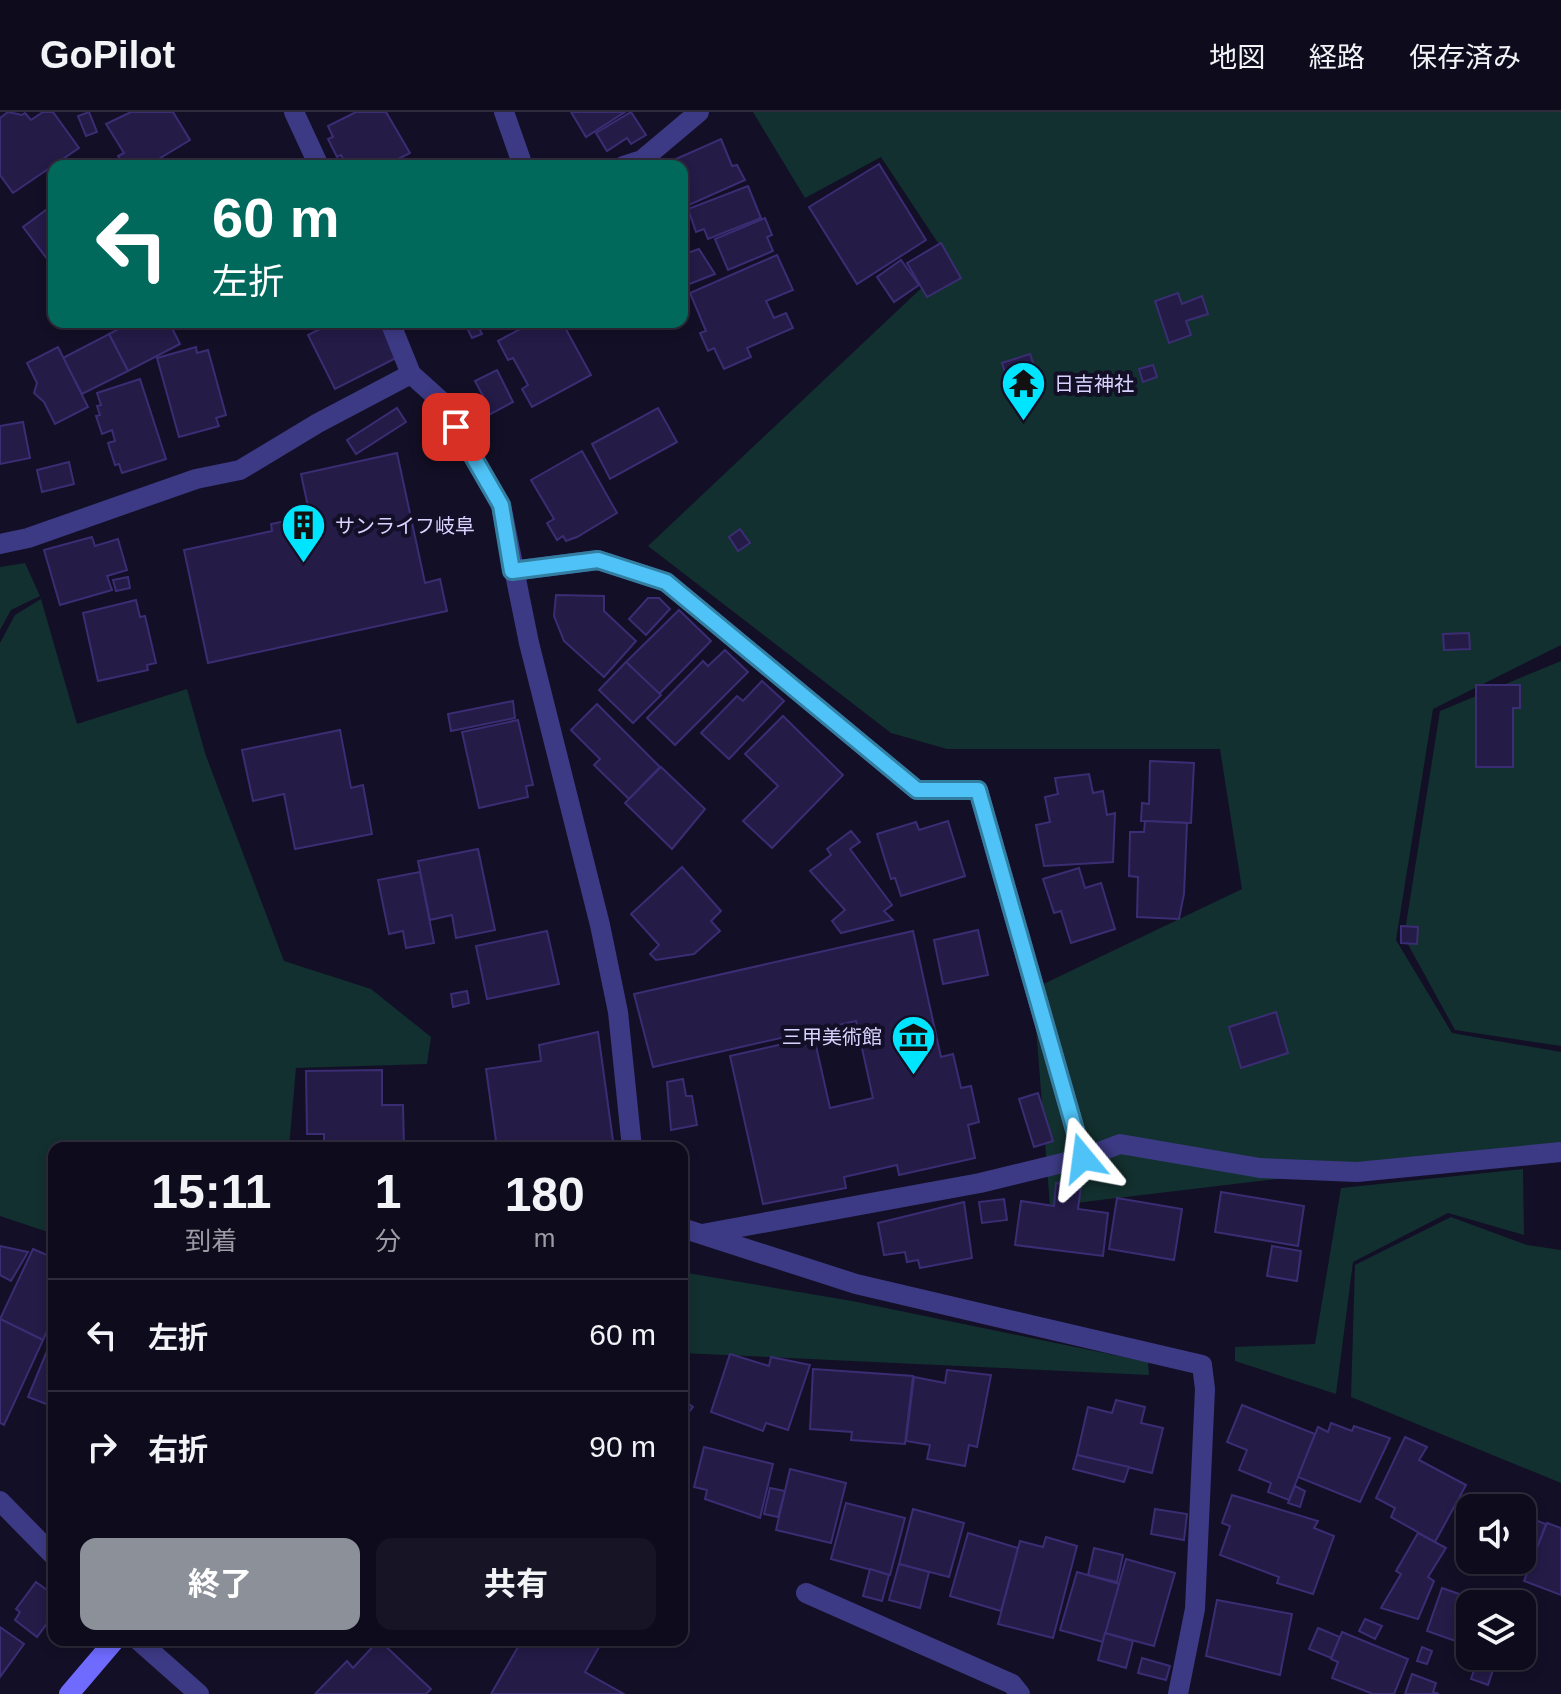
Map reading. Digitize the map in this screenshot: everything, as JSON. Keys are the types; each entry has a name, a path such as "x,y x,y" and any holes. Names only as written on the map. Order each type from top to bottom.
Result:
{"street":[{"path":"294,112 316,160"},
{"path":"504,112 521,160"},
{"path":"642,160 699,112"},
{"path":"392,328 411,374 441,401 501,505 512,571 600,925 618,1012 631,1142"},
{"path":"0,544 43,533 196,479 240,470 318,423 411,374"},
{"path":"512,571 598,560 666,582 917,790 978,790 1083,1158"},
{"path":"692,1231 980,1183 1083,1158 1120,1144 1260,1168 1357,1172 1561,1152"},
{"path":"692,1231 856,1284 1202,1365 1205,1389 1195,1609 1178,1694"},
{"path":"0,1501 48,1550"},
{"path":"806,1593 1012,1684 1020,1694"},
{"path":"69,1694 110,1646"},
{"path":"145,1646 199,1694"}],"green space":[{"path":"753,112 1561,112 1561,645 1433,709 1396,940 1452,1033 1561,1052 1561,1145 1050,1206 1033,989 1242,889 1220,749 947,749 891,733 648,546 950,261 881,157 805,198"},
{"path":"25,563 40,596 11,610 0,630 0,567"},
{"path":"41,599 77,724 187,689 206,756 284,961 371,989 431,1037 427,1064 296,1068 290,1142 48,1142 48,1232 0,1216 0,643 15,615"},
{"path":"1561,661 1561,1046 1455,1030 1404,937 1440,711"},
{"path":"1523,1169 1524,1235 1448,1213 1353,1262 1336,1394 1235,1361 1235,1347 1315,1344 1341,1188"},
{"path":"1451,1217 1527,1245 1561,1250 1561,1483 1351,1397 1355,1265"},
{"path":"688,1273 852,1301 1148,1362 1149,1375 688,1353"}],"building":[{"path":"8,112 25,113 31,120 43,112 53,112 79,148 61,160 48,160 48,169 13,193 0,175 0,118"},
{"path":"89,112 97,132 86,136 78,116"},
{"path":"131,112 173,112 190,140 157,160 120,160 118,156 124,153 106,124"},
{"path":"356,112 386,112 410,153 396,160 344,160 341,155 337,157 328,139 333,137 328,126"},
{"path":"571,112 625,112 586,137"},
{"path":"631,112 646,135 631,144 627,138 607,151 596,133"},
{"path":"721,139 732,166 737,165 745,180 689,205 688,160 674,160"},
{"path":"879,164 926,240 857,284 809,207"},
{"path":"748,186 761,218 708,239 704,229 696,232 688,209"},
{"path":"48,208 48,260 23,227"},
{"path":"765,218 772,235 767,237 773,251 728,270 715,239"},
{"path":"941,243 961,278 927,297 907,263"},
{"path":"699,249 715,274 688,285 688,253"},
{"path":"777,255 793,290 766,301 774,318 786,313 793,328 747,348 751,357 724,369 714,348 708,351 700,333 706,331 690,293"},
{"path":"901,260 919,285 894,302 877,277"},
{"path":"1178,293 1182,304 1202,296 1208,314 1186,321 1191,335 1169,343 1155,301"},
{"path":"120,328 172,328 180,344 128,371 109,334"},
{"path":"322,328 384,328 398,357 335,389 308,335"},
{"path":"467,328 479,328 482,334 472,338"},
{"path":"522,328 565,328 591,375 532,407 522,389 528,385 513,358 508,360 498,341"},
{"path":"109,334 128,371 82,394 63,358"},
{"path":"58,347 88,407 55,424 44,402 34,393 37,383 27,363"},
{"path":"196,347 197,353 208,350 226,415 216,418 219,426 179,437 157,358"},
{"path":"1030,354 1041,386 1013,396 1002,363"},
{"path":"1153,365 1157,377 1143,382 1139,369"},
{"path":"497,370 513,402 487,416 478,398 483,396 475,381"},
{"path":"140,379 166,459 122,473 119,464 115,465 108,443 115,441 112,430 102,434 96,416 100,415 97,406 101,405 97,393"},
{"path":"397,408 406,422 356,454 347,440"},
{"path":"658,408 677,442 610,479 592,444"},
{"path":"23,422 30,458 0,464 0,426"},
{"path":"582,451 617,513 577,537 566,541 563,536 557,540 547,523 554,519 531,480"},
{"name":"サンライフ岐阜","path":"397,453 425,583 440,579 447,611 208,663 184,550 272,531 271,524 310,516 301,474"},
{"path":"69,462 74,484 42,492 37,470"},
{"path":"740,529 750,543 738,551 729,537"},
{"path":"92,537 95,546 118,539 127,570 107,576 112,590 60,605 44,550"},
{"path":"128,577 130,588 116,591 113,580"},
{"path":"556,595 604,596 604,611 636,641 604,677 564,641 554,616"},
{"path":"648,598 659,598 670,609 646,635 629,619"},
{"path":"136,600 140,617 145,616 156,663 147,665 148,670 98,681 83,613"},
{"path":"679,610 711,641 659,694 626,662"},
{"path":"1469,633 1470,649 1444,650 1443,634"},
{"path":"725,650 748,672 675,745 647,718 703,661 708,666"},
{"path":"626,662 661,695 633,723 599,690"},
{"path":"762,681 784,701 729,759 701,733 737,696 743,701"},
{"path":"1476,685 1520,685 1520,708 1513,708 1513,767 1476,767"},
{"path":"513,701 515,718 451,731 448,714"},
{"path":"597,704 660,767 629,799 594,765 600,759 571,730"},
{"path":"783,716 843,775 772,848 743,821 778,786 745,754"},
{"path":"518,720 533,785 526,786 528,797 479,808 462,732"},
{"path":"340,730 351,788 363,785 372,834 295,849 284,794 253,801 242,750"},
{"path":"1150,761 1194,763 1191,823 1141,821 1142,803 1149,804"},
{"path":"661,767 705,809 672,849 625,803"},
{"path":"1089,774 1093,793 1103,791 1107,815 1115,813 1113,862 1044,866 1036,825 1050,822 1045,797 1058,794 1055,778"},
{"path":"948,821 965,876 901,896 895,878 891,879 877,834 916,822 919,830"},
{"path":"1145,821 1187,823 1184,894 1179,919 1137,917 1138,877 1129,876 1130,832 1144,832"},
{"path":"851,831 860,842 850,849 892,905 884,911 893,920 841,933 832,921 845,910 810,871 831,855 827,849"},
{"path":"478,849 495,930 456,938 452,915 430,920 418,861"},
{"path":"682,867 721,911 711,921 720,931 694,954 656,960 650,954 659,945 631,914"},
{"path":"1079,868 1085,888 1101,883 1115,929 1071,943 1061,911 1054,913 1043,879"},
{"path":"420,872 434,943 406,948 403,931 389,934 378,880"},
{"path":"1401,926 1418,927 1417,944 1401,943"},
{"path":"978,930 988,975 943,984 934,940"},
{"path":"547,931 559,984 487,999 476,946"},
{"name":"三甲美術館","path":"913,931 941,1057 953,1054 961,1088 971,1086 979,1122 968,1125 975,1158 899,1175 897,1165 844,1177 846,1188 763,1204 730,1056 814,1037 830,1108 873,1098 856,1021 653,1067 634,994"},
{"path":"467,991 469,1003 453,1007 451,994"},
{"path":"1276,1012 1288,1053 1241,1068 1229,1027"},
{"path":"598,1032 613,1142 496,1142 486,1069 541,1061 539,1045"},
{"path":"382,1070 382,1105 403,1105 404,1142 324,1142 324,1134 307,1134 306,1071"},
{"path":"683,1079 686,1096 692,1096 697,1125 671,1130 667,1082"},
{"path":"1038,1093 1053,1141 1034,1147 1019,1099"},
{"path":"1056,1183 1081,1186 1078,1209 1108,1213 1103,1256 1015,1245 1021,1201 1054,1206"},
{"path":"1221,1192 1304,1206 1298,1246 1215,1232"},
{"path":"1117,1198 1182,1209 1174,1260 1109,1249"},
{"path":"1004,1199 1007,1220 982,1223 979,1202"},
{"path":"964,1202 972,1258 920,1268 918,1260 907,1262 905,1252 884,1255 878,1223"},
{"path":"0,1246 28,1252 11,1281 0,1275"},
{"path":"1272,1246 1301,1251 1297,1281 1267,1276"},
{"path":"33,1249 48,1255 48,1329 43,1340 0,1319"},
{"path":"0,1319 43,1340 4,1425 0,1423"},
{"path":"48,1349 48,1405 28,1397"},
{"path":"730,1354 769,1366 771,1357 810,1365 788,1430 766,1423 763,1431 711,1412"},
{"path":"813,1369 913,1376 905,1444 851,1440 852,1432 810,1429"},
{"path":"947,1370 991,1375 977,1447 969,1445 965,1466 927,1459 930,1445 906,1441 914,1377 945,1383"},
{"path":"1116,1400 1145,1407 1141,1423 1163,1428 1152,1473 1077,1455 1088,1407 1112,1413"},
{"path":"1242,1405 1315,1434 1289,1500 1268,1492 1271,1483 1239,1470 1247,1450 1227,1442"},
{"path":"1331,1423 1352,1431 1354,1426 1390,1438 1360,1502 1298,1477 1318,1427 1328,1432"},
{"path":"1405,1437 1427,1447 1419,1460 1466,1485 1461,1494 1456,1494 1456,1503 1435,1542 1391,1517 1395,1508 1376,1498"},
{"path":"704,1447 773,1464 760,1518 705,1499 707,1490 694,1487"},
{"path":"1077,1455 1129,1467 1124,1482 1073,1469"},
{"path":"790,1469 846,1483 831,1543 776,1530"},
{"path":"1295,1486 1305,1491 1300,1507 1288,1503"},
{"path":"770,1488 785,1491 778,1517 764,1514"},
{"path":"1232,1495 1318,1521 1314,1528 1334,1536 1313,1594 1277,1583 1279,1577 1220,1555 1230,1526 1222,1523"},
{"path":"846,1503 905,1518 890,1575 831,1559"},
{"path":"913,1509 964,1523 949,1577 899,1564"},
{"path":"1155,1509 1187,1514 1184,1540 1151,1534"},
{"path":"1536,1520 1546,1524 1536,1550"},
{"path":"1547,1523 1561,1528 1561,1595 1524,1581 1527,1574 1536,1574 1536,1551"},
{"path":"968,1533 1018,1548 1001,1611 950,1596"},
{"path":"1418,1533 1446,1548 1428,1577 1434,1581 1418,1619 1381,1608 1401,1574 1396,1571"},
{"path":"1046,1537 1077,1546 1053,1638 998,1624 1020,1541 1043,1547"},
{"path":"1094,1548 1123,1555 1117,1582 1088,1575"},
{"path":"1126,1559 1175,1573 1154,1646 1105,1633"},
{"path":"899,1564 929,1572 920,1608 889,1600"},
{"path":"870,1569 889,1575 882,1601 863,1596"},
{"path":"1077,1572 1119,1584 1103,1642 1060,1630"},
{"path":"36,1582 48,1591 48,1622 37,1637 15,1620 20,1612 16,1609"},
{"path":"1442,1588 1456,1593 1456,1641 1427,1631"},
{"path":"1217,1600 1292,1614 1280,1675 1206,1656"},
{"path":"1365,1619 1382,1626 1375,1639 1359,1631"},
{"path":"0,1627 24,1644 0,1677"},
{"path":"1318,1628 1340,1637 1331,1658 1309,1649"},
{"path":"1342,1632 1408,1659 1394,1694 1373,1694 1332,1678 1338,1662 1331,1659"},
{"path":"1105,1633 1133,1641 1126,1668 1098,1660"},
{"path":"373,1646 385,1646 431,1689 426,1694 315,1694 347,1661 353,1668"},
{"path":"519,1646 600,1646 585,1672 624,1694 491,1694"},
{"path":"1422,1647 1432,1651 1427,1664 1417,1661"},
{"path":"1142,1658 1170,1666 1166,1680 1138,1673"},
{"path":"1474,1670 1493,1670 1488,1685 1471,1679"},
{"path":"1412,1674 1436,1683 1433,1692 1439,1694 1405,1694"}],"place":[{"name":"日吉神社","path":"1023,423"},
{"name":"サンライフ岐阜","path":"304,565"},
{"name":"三甲美術館","path":"913,1076"}],"route":[{"path":"456,427 501,505 512,571 598,560 666,582 874,751 917,790 978,790 1083,1158"}]}
